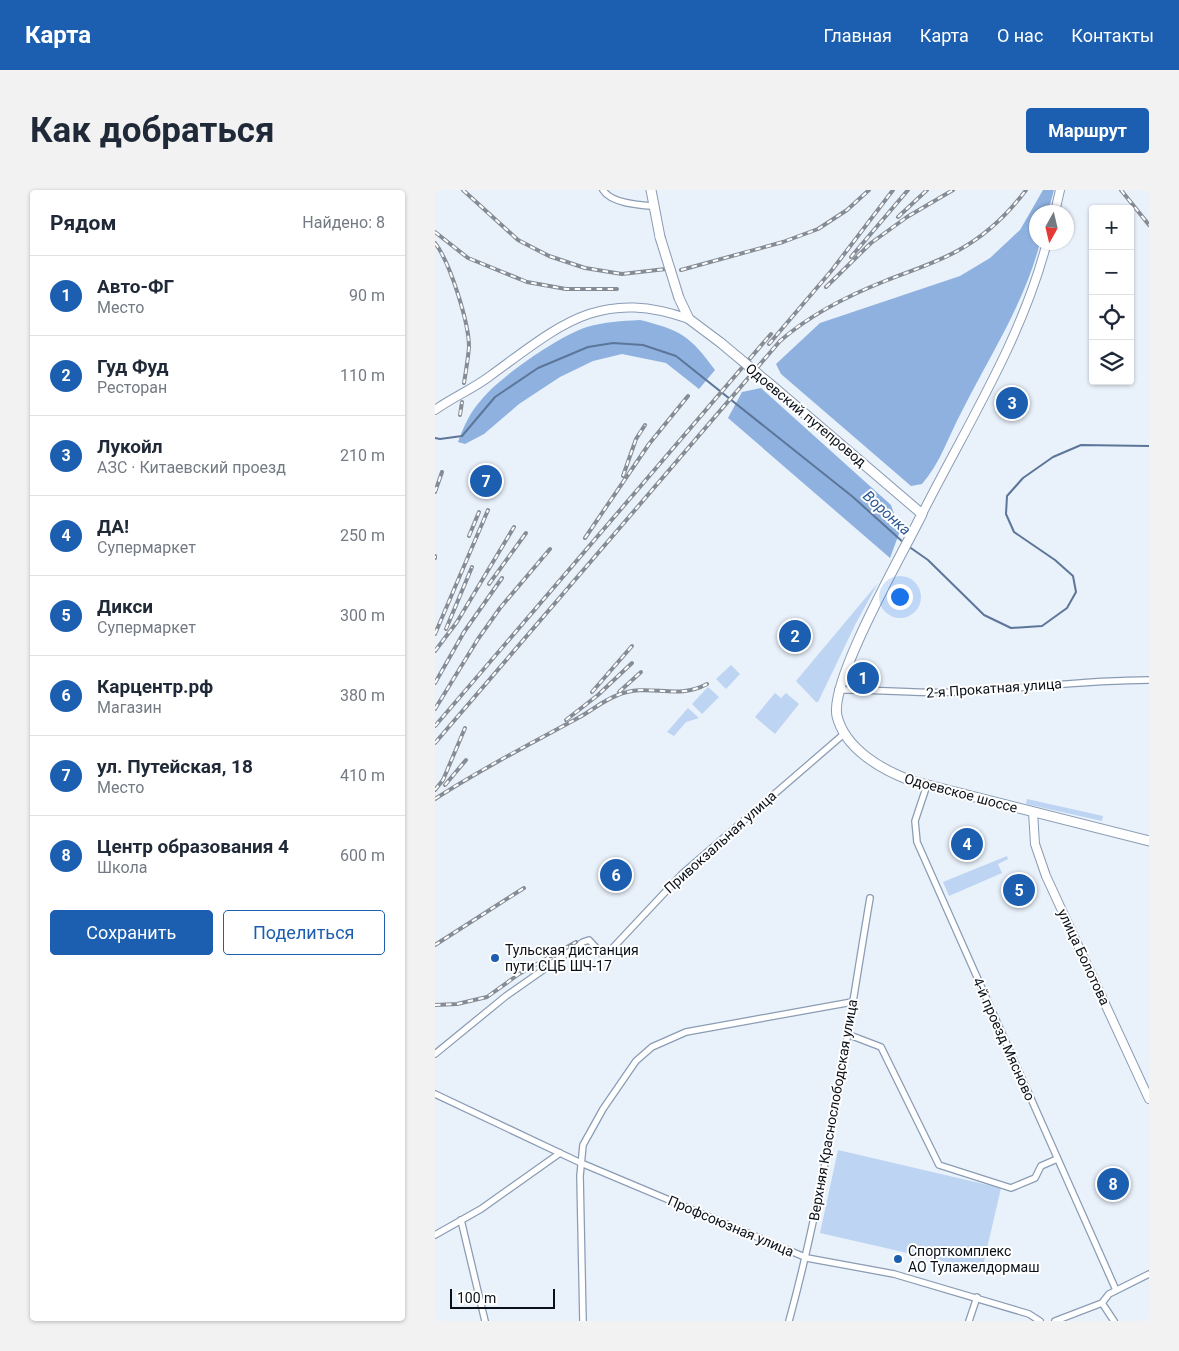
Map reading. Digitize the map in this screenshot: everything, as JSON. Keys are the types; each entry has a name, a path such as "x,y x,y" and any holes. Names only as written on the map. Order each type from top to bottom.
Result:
{"main road":[{"path":"651,190 660,237 679,298 689,318"},
{"name":"Одоевский путепровод","path":"689,318 770,384 922,514"},
{"name":"Одоевское шоссе","path":"922,514 870,617 838,690 837,716 845,733 857,748 896,775 927,785 1149,841"}],"street":[{"path":"603,190 608,196 615,199 653,206"},
{"path":"1057,205 1060,190"},
{"path":"922,514 1014,337 1045,250"},
{"path":"435,410 473,388 540,338 562,325 598,311 633,307 689,318"},
{"name":"2-я Прокатная улица","path":"838,690 879,688 927,693 1110,680 1149,680"},
{"name":"Привокзальная улица","path":"435,1054 506,996 583,942 589,940 601,953 608,953 683,873 845,733"},
{"name":"4-й проезд Мясново","path":"927,785 915,821 917,842 1116,1290"},
{"name":"улица Болотова","path":"1033,812 1035,844 1043,868 1149,1098"},
{"name":"Верхняя Краснослободская улица","path":"789,1321 807,1258 821,1193 870,898"},
{"path":"583,1321 581,1163 583,1145 603,1109 636,1061 652,1047 686,1032 852,1002"},
{"path":"847,1034 881,1047 939,1165 1011,1188 1035,1178 1041,1166 1057,1160"},
{"name":"Профсоюзная улица","path":"435,1094 581,1163 807,1258 894,1274 977,1297 1029,1314 1040,1321"},
{"path":"435,1235 481,1209 561,1153"},
{"path":"461,1220 485,1321"},
{"path":"1055,1321 1102,1304 1109,1294 1149,1274"},
{"path":"969,1321 977,1297"},
{"path":"1102,1304 1114,1321"}],"shaded area":[{"path":"1043,190 1054,190 1050,205 1034,205"},
{"path":"1029,214 1029,250 1038,250 1025,287 944,449 934,468 922,484 911,486 781,374 776,364 820,323 960,276 990,258 1020,230"},
{"path":"640,320 675,331 699,349 715,370 699,389 666,363 622,354 593,361 560,377 519,404 484,434 465,444 458,442 474,409 502,379 516,368 561,339 587,327 620,321"},
{"path":"761,388 891,505 900,531 890,558 728,418 742,392"},
{"path":"878,583 856,623 818,702 816,702 796,681"},
{"path":"731,665 740,674 726,689 716,679"},
{"path":"708,687 719,697 702,714 692,704"},
{"path":"775,693 781,698 786,693 799,704 775,734 755,717"},
{"path":"688,708 699,718 686,722 674,736 667,732"},
{"path":"1027,799 1103,816 1102,821 1026,804"},
{"path":"1007,856 1008,859 998,864 1002,873 949,896 943,882"},
{"path":"838,1150 1001,1188 982,1270 820,1233"}],"waterway":[{"name":"Воронка","path":"435,438 462,436 495,397 538,368 588,347 613,343 643,345 676,356 853,497 904,543"},
{"name":"Воронка","path":"908,546 928,560 984,615 1011,628 1042,626 1067,608 1076,592 1073,576 1055,560 1014,532 1006,514 1007,496 1023,478 1053,457 1081,445 1149,446"}],"railway":[{"path":"463,190 518,240 549,256 585,268 622,274 666,269"},
{"path":"681,270 783,242 818,229 847,210 869,190"},
{"path":"769,344 832,270 893,190"},
{"path":"851,257 908,190"},
{"path":"898,217 927,190"},
{"path":"826,287 871,243 907,217 953,190"},
{"path":"435,743 780,341 804,322 843,299 941,259 969,244 996,223 1026,190"},
{"path":"1121,190 1149,225"},
{"path":"435,232 468,258 527,282 566,289 617,289"},
{"path":"435,243 447,264 458,293 466,323 469,347 464,383"},
{"path":"435,726 771,334"},
{"path":"585,538 649,444 688,396"},
{"path":"460,415 462,402"},
{"path":"623,476 636,439 645,425"},
{"path":"435,492 442,472"},
{"path":"435,634 488,510"},
{"path":"469,536 479,512"},
{"path":"435,651 457,622 514,527"},
{"path":"489,584 526,533"},
{"path":"435,709 478,639 500,608 550,549"},
{"path":"446,629 472,567"},
{"path":"435,683 464,632 502,578"},
{"path":"592,692 632,646"},
{"path":"566,720 598,695 632,663"},
{"path":"619,692 641,672"},
{"path":"435,799 613,697 629,691 684,691 696,689 707,684"},
{"path":"435,790 443,780 465,728"},
{"path":"445,785 466,760"},
{"path":"435,945 524,888"},
{"path":"435,1005 457,1004 487,997 519,974 576,942"}],"place":[{"name":"Лукойл","path":"1012,403"},
{"name":"ул. Путейская, 18","path":"486,481"},
{"name":"Гуд Фуд","path":"795,636"},
{"name":"Авто-ФГ","path":"863,678"},
{"name":"ДА!","path":"967,844"},
{"name":"Карцентр.рф","path":"616,875"},
{"name":"Дикси","path":"1019,890"},
{"name":"Тульская дистанция пути СЦБ ШЧ-17","path":"495,958"},
{"name":"Центр образования 4","path":"1113,1184"},
{"name":"Спорткомплекс АО Тулажелдормаш","path":"898,1259"}]}
